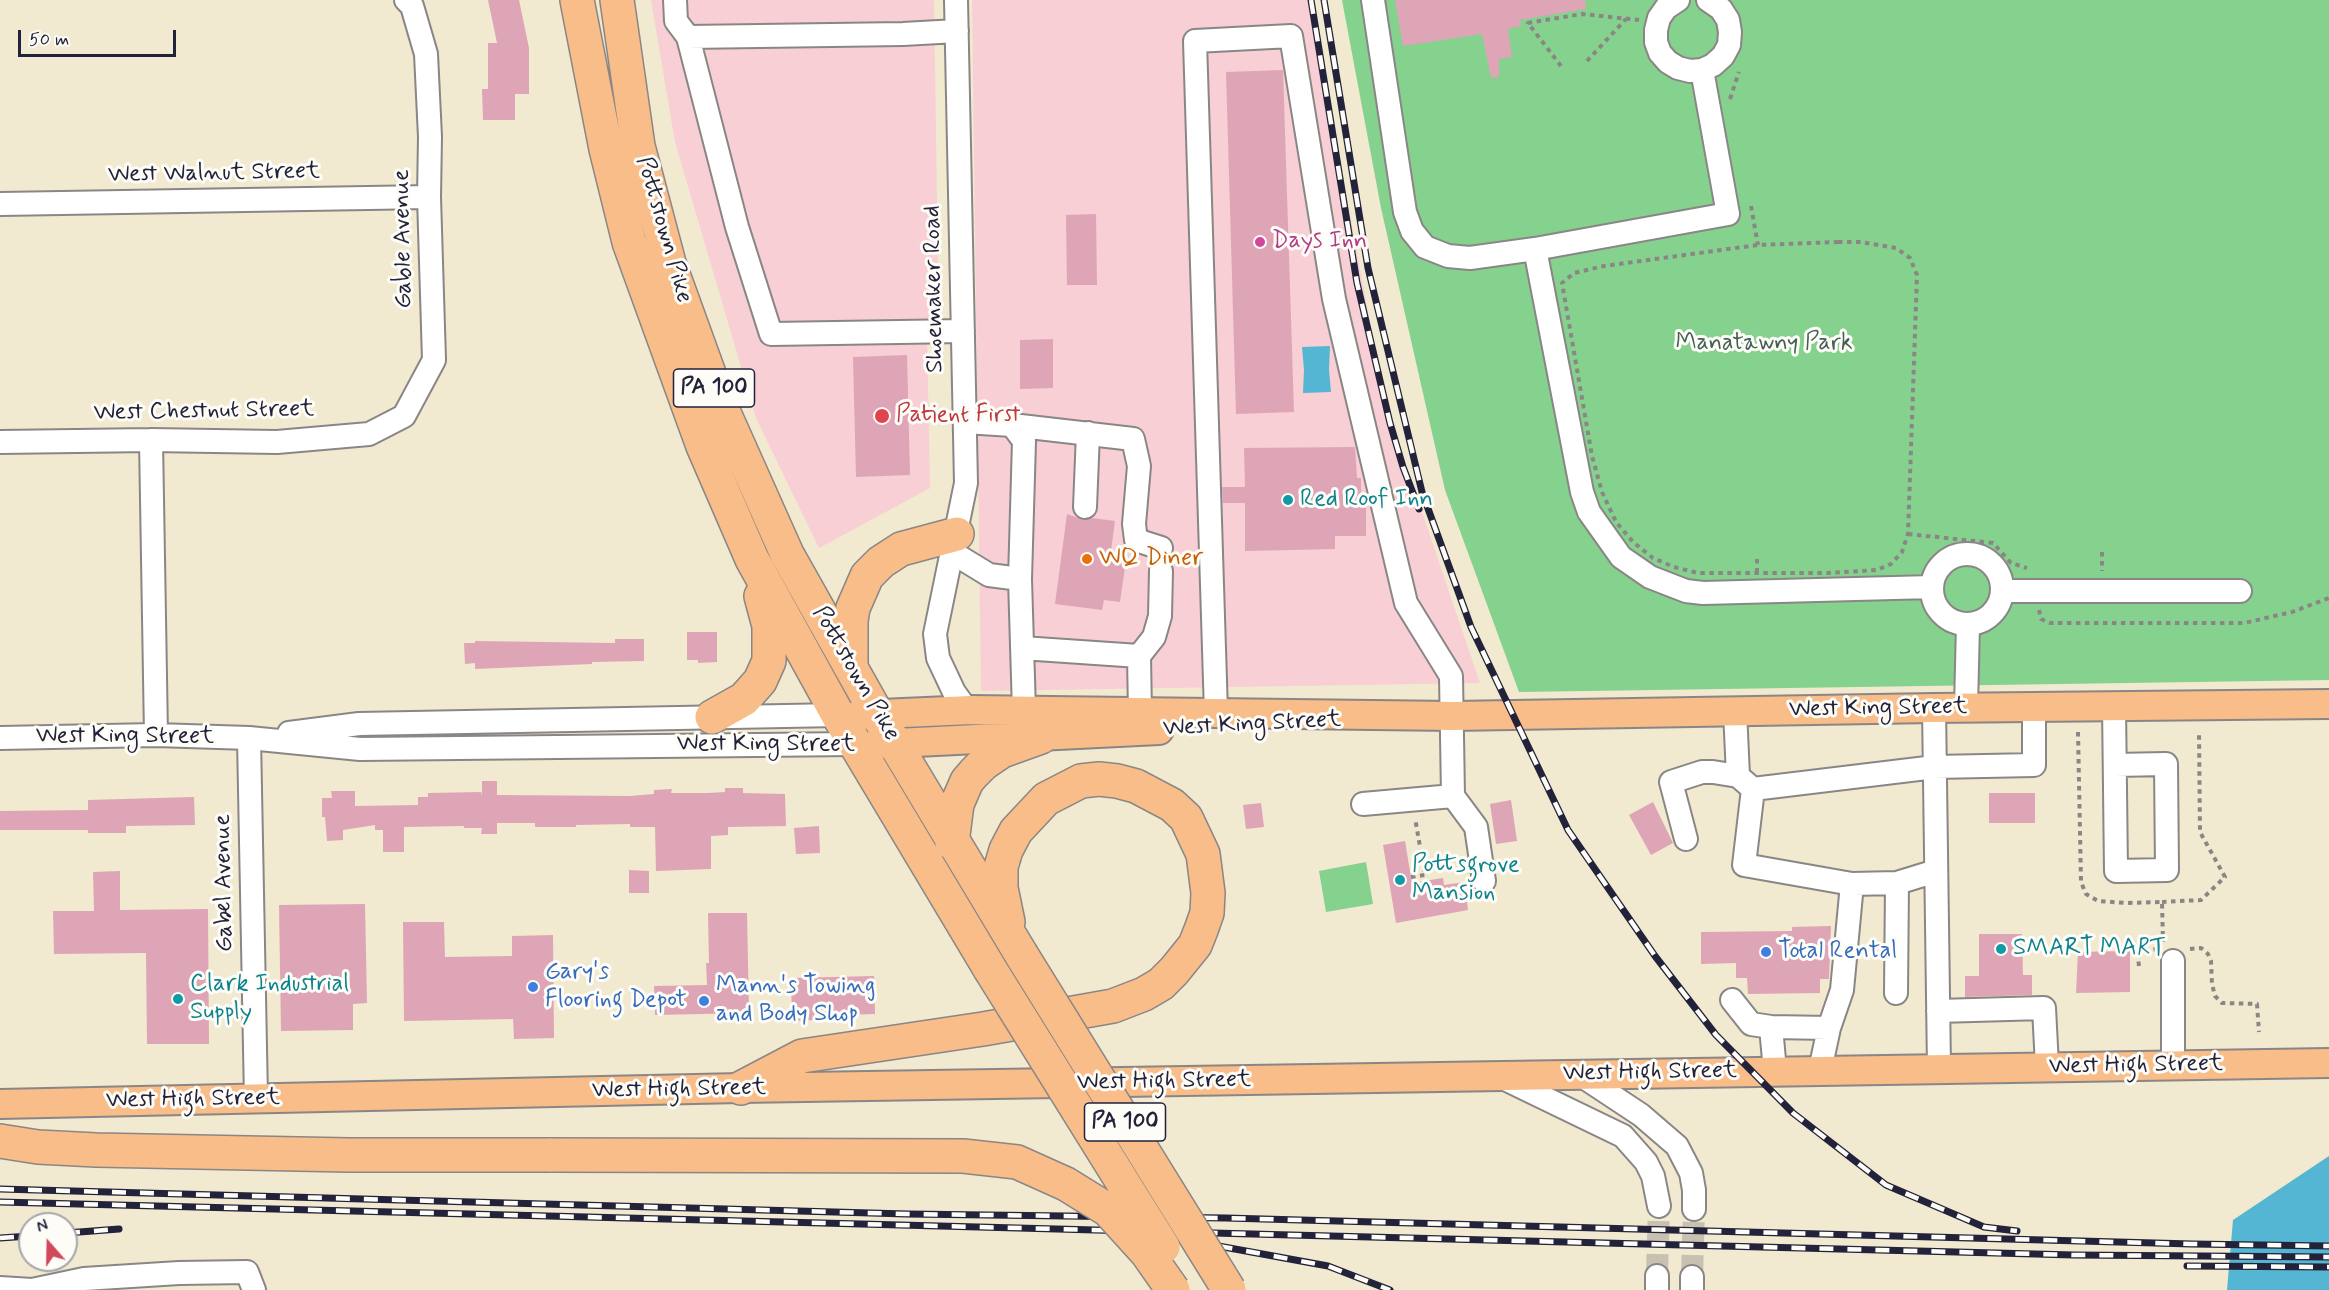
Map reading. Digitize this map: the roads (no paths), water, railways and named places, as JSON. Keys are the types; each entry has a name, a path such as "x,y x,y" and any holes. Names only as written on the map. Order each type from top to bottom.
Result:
{"highway":[{"name":"Pottstown Pike","path":"577,0 606,149 629,242 703,446 752,559 855,744 990,969 1190,1290"},
{"name":"Pottstown Pike","path":"617,0 638,146 669,263 720,404 787,554 952,843 1229,1290"},
{"path":"851,669 853,608 867,576 881,562 901,549 955,544"},
{"path":"712,717 744,699 760,681 770,661 769,626 752,559"},
{"path":"952,843 957,804 962,791 974,773 983,764 1002,752 1032,724"},
{"path":"741,1088 802,1056 983,1029 1113,1006 1144,994 1161,984 1195,945 1207,913 1207,875 1203,854 1186,818 1172,805 1155,795 1136,786 1117,781 1081,782 1046,800 1016,831 1006,850 1001,867 1004,908 1017,949"},
{"path":"0,1142 38,1147 108,1150 348,1155 963,1156 1017,1162 1066,1184 1108,1210 1147,1253 1173,1290"}],"main road":[{"name":"West King Street","path":"838,715 967,711 1032,724 1966,707 2329,704"},
{"name":"West King Street","path":"855,744 895,745 1032,724 1140,712 1440,716"},
{"name":"West High Street","path":"0,1104 741,1088 2329,1063"}],"street":[{"name":"Gable Avenue","path":"404,416 434,360 429,197 430,137 426,54 412,6 406,0"},
{"path":"675,0 676,21 688,37 737,227 771,334 963,331"},
{"name":"Shoemaker Road","path":"956,0 966,483 935,634 938,658 954,692 967,711"},
{"path":"1373,0 1404,212 1412,231 1425,247 1448,256 1470,258 1535,249 1728,214 1702,70"},
{"path":"1678,0 1666,8 1658,23 1656,42 1660,53 1668,62 1690,71 1702,70 1713,65 1723,56 1729,45 1731,32 1728,20 1721,9 1708,0"},
{"path":"688,37 957,32"},
{"path":"1216,713 1195,41 1291,36 1335,299 1378,488 1406,603 1451,676 1440,716 1453,796 1476,827 1484,881"},
{"name":"West Walnut Street","path":"0,204 429,197"},
{"path":"1535,249 1582,492 1590,512 1621,557 1636,569 1668,585 1686,591 1703,593 1932,587"},
{"name":"West Chestnut Street","path":"0,442 151,440 278,442 369,434 404,416"},
{"path":"965,422 1133,439 1139,466 1134,524 1136,540 1161,548"},
{"path":"1012,425 1024,441 1020,579 1022,648 1032,724"},
{"path":"1085,507 1088,433"},
{"path":"151,440 156,735"},
{"path":"955,544 988,575 1020,579"},
{"path":"1978,554 1997,572 2003,591 1990,615 1981,622 1968,624 1955,623 1944,613 1933,598 1932,587 1934,575 1941,565 1953,557 1978,554"},
{"path":"1140,712 1139,656 1154,637 1160,616 1161,571"},
{"path":"2003,591 2240,591"},
{"path":"1966,707 1968,624"},
{"path":"1022,648 1139,656"},
{"path":"2114,706 2116,871 2167,870 2166,764 2115,765"},
{"path":"1686,838 1671,782 1702,772 1746,782 1935,766 2034,765 2034,707"},
{"path":"1934,708 1939,1068"},
{"path":"1735,711 1746,782 1744,865 1852,884 1898,883 1936,871"},
{"name":"West King Street","path":"249,738 359,724 838,715"},
{"name":"West King Street","path":"0,738 156,735 249,738 360,749 855,744"},
{"name":"Gabel Avenue","path":"249,738 256,1099"},
{"path":"1363,804 1453,796"},
{"path":"1896,993 1898,883"},
{"path":"1820,1070 1829,1028 1842,990 1852,884"},
{"path":"2173,953 2173,1066"},
{"path":"1732,1000 1751,1024 1771,1027 1829,1028"},
{"path":"1938,1011 2044,1008 2047,1066"},
{"path":"1771,1027 1775,1071"},
{"path":"1578,1074 1641,1115 1677,1146 1692,1173 1694,1209"},
{"path":"1500,1076 1623,1136 1646,1162 1653,1176 1659,1206"},
{"path":"0,1288 32,1290 84,1279 179,1273 247,1272 254,1290"}],"water":[{"path":"1330,346 1331,392 1303,393 1302,347"},
{"path":"2329,1156 2329,1290 2227,1290 2233,1220"}],"tunnel":[{"path":"1657,1276 1659,1206"},
{"path":"1692,1277 1694,1209"}],"railway":[{"path":"1311,0 1357,283 1390,423 1419,509"},
{"path":"1324,0 1368,268 1422,492 1471,627 1568,830 1655,956 1716,1035 1793,1113 1886,1185 1984,1227 2017,1231"},
{"path":"0,1189 907,1214 1226,1218 2329,1246"},
{"path":"0,1202 2074,1255 2329,1257"},
{"path":"78,1232 119,1229"},
{"path":"0,1238 18,1237"},
{"path":"1191,1241 1328,1266 1390,1290"},
{"path":"2187,1266 2329,1267"}],"place":[{"name":"Days Inn","path":"1260,242"},
{"name":"Patient First","path":"882,416"},
{"name":"Red Roof Inn","path":"1288,500"},
{"name":"WQ Diner","path":"1087,559"},
{"name":"Pottsgrove Mansion","path":"1400,880"},
{"name":"SMART MART","path":"2001,949"},
{"name":"Total Rental","path":"1766,952"},
{"name":"Gary's Flooring Depot","path":"533,987"},
{"name":"Clark Industrial Supply","path":"178,999"},
{"name":"Mann's Towing and Body Shop","path":"704,1001"}],"park label":[{"name":"Manatawny Park","path":"1764,344"}]}
